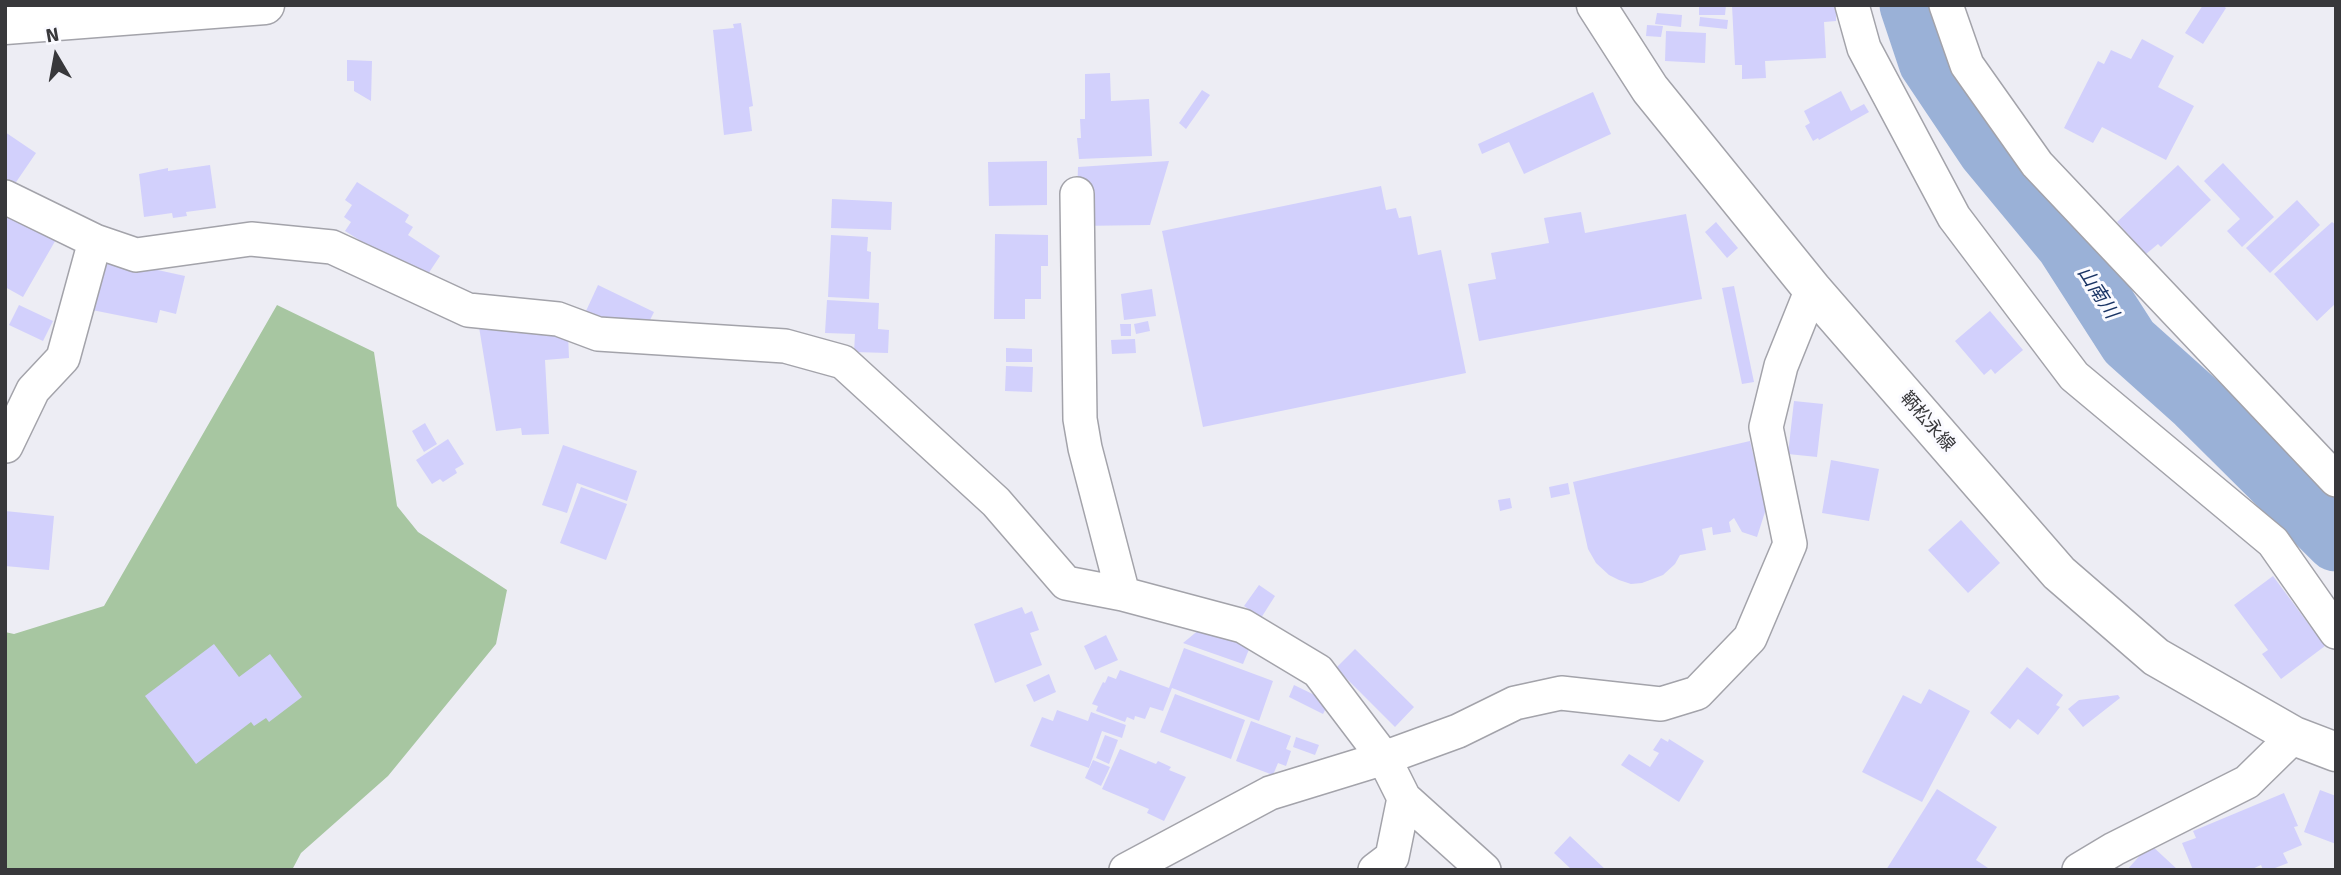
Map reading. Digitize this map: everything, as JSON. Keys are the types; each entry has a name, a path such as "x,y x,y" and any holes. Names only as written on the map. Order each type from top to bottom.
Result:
{"main road":[{"path":"5,25 265,5"},
{"name":"鞆松永線","path":"1596,5 1650,89 1812,289 2059,573 2156,657 2294,736 2336,752"}],"street":[{"path":"1852,5 1864,48 1954,216 2074,376 2273,542 2336,632"},
{"path":"1946,5 1967,65 2037,164 2336,480"},
{"path":"1077,194 1080,419 1123,594"},
{"path":"5,197 95,242 136,255 251,239 332,247 468,310 558,319 598,334 785,346 843,362 996,502 1066,583 1123,594 1243,626 1318,671 1384,758 1404,798 1485,870"},
{"path":"6,446 33,390 63,358 95,242"},
{"path":"1126,870 1270,793 1384,758 1458,731 1515,703 1561,693 1661,704 1697,693 1750,638 1790,544 1766,426 1781,366 1812,289"},
{"path":"2079,870 2114,849 2247,782 2294,736"},
{"path":"1375,870 1392,857 1404,798"}],"green space":[{"path":"277,305 374,352 397,506 418,532 507,590 496,644 388,776 301,853 292,870 5,870 5,632 14,634 104,606"}],"building":[{"path":"1699,5 1726,5 1725,15 1699,15"},
{"path":"1732,5 1836,5 1836,21 1824,22 1826,58 1765,61 1766,78 1742,79 1742,65 1735,65"},
{"path":"2203,5 2222,5 2226,8 2203,44 2185,33"},
{"path":"1657,13 1682,15 1681,27 1655,24"},
{"path":"1700,17 1728,20 1727,29 1699,26"},
{"path":"741,23 753,106 749,107 752,131 724,135 713,30 734,28 733,24"},
{"path":"1647,25 1663,26 1661,37 1646,36"},
{"path":"1666,31 1706,33 1705,63 1665,61"},
{"path":"2142,39 2174,56 2158,87 2194,106 2166,160 2102,127 2093,143 2064,128 2098,61 2104,64 2111,50 2131,59"},
{"path":"347,60 372,61 371,101 354,91 354,81 347,81"},
{"path":"1110,73 1111,101 1149,99 1152,156 1079,159 1077,138 1081,138 1080,119 1085,119 1085,74"},
{"path":"1202,90 1210,95 1186,129 1179,123"},
{"path":"1841,91 1851,111 1864,104 1869,112 1813,141 1805,126 1810,123 1804,111"},
{"path":"1593,92 1611,134 1524,174 1509,142 1482,154 1478,144"},
{"path":"5,132 36,153 12,188 5,184"},
{"path":"1047,161 1047,205 989,206 988,162"},
{"path":"1169,161 1150,225 1076,226 1078,167"},
{"path":"2223,163 2274,217 2242,247 2227,231 2240,219 2204,181"},
{"path":"210,165 216,208 186,212 187,216 173,218 172,213 144,217 139,174 168,168 168,171"},
{"path":"2178,165 2211,200 2161,247 2158,244 2146,254 2117,222"},
{"path":"357,182 409,215 405,222 413,227 408,235 440,256 426,277 394,257 391,260 345,231 351,222 344,217 352,205 345,200"},
{"path":"1381,186 1386,210 1396,208 1399,218 1411,216 1418,255 1441,250 1466,373 1203,427 1162,231"},
{"path":"832,199 892,202 891,230 831,228"},
{"path":"2297,200 2320,225 2270,273 2246,248"},
{"path":"5,206 58,236 23,297 5,287"},
{"path":"1581,212 1585,233 1686,214 1702,299 1479,341 1468,284 1496,279 1491,253 1549,243 1544,218"},
{"path":"1716,222 1738,248 1727,258 1705,232"},
{"path":"2332,222 2336,225 2336,303 2317,321 2274,274"},
{"path":"995,234 1048,235 1048,266 1041,266 1041,299 1025,299 1025,319 994,319"},
{"path":"831,235 868,237 867,251 871,252 869,299 828,297"},
{"path":"103,258 185,276 176,314 160,310 157,323 92,310"},
{"path":"598,285 654,312 645,330 620,318 617,325 586,311"},
{"path":"1734,286 1754,382 1742,384 1722,288"},
{"path":"1152,289 1156,316 1124,320 1121,294"},
{"path":"827,300 879,303 878,329 889,330 888,353 854,352 855,334 825,333"},
{"path":"19,305 53,321 43,341 9,325"},
{"path":"1990,311 2023,350 1995,374 1991,369 1984,375 1955,341"},
{"path":"1148,321 1150,331 1136,334 1134,324"},
{"path":"1120,324 1131,324 1131,336 1121,336"},
{"path":"479,327 568,333 569,358 545,360 549,434 522,435 521,428 496,431"},
{"path":"1135,339 1136,353 1112,354 1111,340"},
{"path":"1006,348 1032,349 1032,362 1006,362"},
{"path":"1006,366 1033,367 1032,392 1005,391"},
{"path":"1794,401 1823,404 1817,457 1788,454"},
{"path":"425,423 437,444 424,452 412,431"},
{"path":"448,439 464,464 455,469 457,473 443,482 440,479 432,484 416,460"},
{"path":"1750,441 1767,511 1757,537 1742,532 1734,518 1729,522 1731,532 1713,535 1712,527 1702,529 1706,550 1680,555 1663,575 1642,583 1631,584 1619,580 1596,563 1588,549 1573,482"},
{"path":"563,445 637,471 627,501 577,483 567,513 542,505"},
{"path":"1831,460 1879,469 1869,521 1822,513"},
{"path":"1568,483 1570,494 1551,498 1549,487"},
{"path":"581,487 627,504 606,560 560,543"},
{"path":"1510,498 1512,508 1500,511 1498,500"},
{"path":"5,511 54,516 49,570 5,566"},
{"path":"1961,520 2000,563 1968,593 1928,550"},
{"path":"2273,576 2325,646 2281,679 2262,654 2268,650 2234,605"},
{"path":"1259,585 1275,596 1261,618 1244,606"},
{"path":"1022,607 1025,614 1032,611 1039,630 1030,633 1042,665 995,683 974,624"},
{"path":"1200,629 1250,647 1243,664 1183,643"},
{"path":"1106,635 1118,660 1095,670 1084,646"},
{"path":"214,644 239,677 270,654 302,697 269,722 266,718 254,726 251,722 196,764 145,696"},
{"path":"1184,648 1273,681 1259,721 1172,688 1163,711 1150,707 1145,719 1135,716 1134,720 1127,717 1125,722 1096,711 1098,706 1092,704 1103,682 1105,683 1108,676 1116,679 1120,670 1169,688"},
{"path":"1355,649 1414,707 1395,727 1336,668"},
{"path":"2027,667 2063,695 2056,705 2060,707 2038,735 2018,719 2010,729 1990,713"},
{"path":"1049,674 1056,692 1034,702 1026,685"},
{"path":"1294,685 1329,702 1323,714 1289,697"},
{"path":"1929,689 1970,711 1922,802 1862,772 1903,695 1921,704"},
{"path":"1175,694 1245,720 1231,759 1160,732"},
{"path":"2118,695 2120,698 2083,727 2068,709 2079,700"},
{"path":"1057,710 1088,721 1091,712 1126,725 1122,738 1102,731 1089,768 1030,746 1042,717 1053,721"},
{"path":"1251,721 1291,736 1286,749 1291,751 1286,766 1278,763 1273,775 1236,761"},
{"path":"1105,735 1118,740 1109,764 1096,758"},
{"path":"1296,737 1319,745 1315,755 1293,747"},
{"path":"1661,738 1668,742 1669,739 1704,761 1679,802 1621,765 1629,754 1650,767 1659,753 1653,750"},
{"path":"1120,749 1156,764 1158,761 1171,767 1169,770 1186,777 1164,821 1147,813 1149,809 1102,789"},
{"path":"1093,760 1110,767 1101,786 1085,778"},
{"path":"1937,789 1997,827 1976,860 1991,870 1886,870"},
{"path":"2320,790 2336,796 2336,844 2304,832"},
{"path":"2284,793 2298,826 2294,827 2302,845 2283,853 2288,863 2270,870 2263,870 2261,865 2250,870 2193,870 2182,843 2196,838 2193,831"},
{"path":"1570,836 1606,870 1572,870 1554,853"},
{"path":"2150,844 2178,870 2127,870"}],"waterway":[{"name":"山南川","path":"1910,5 1929,62 1988,150 2066,244 2129,342 2196,402 2336,541"}]}
